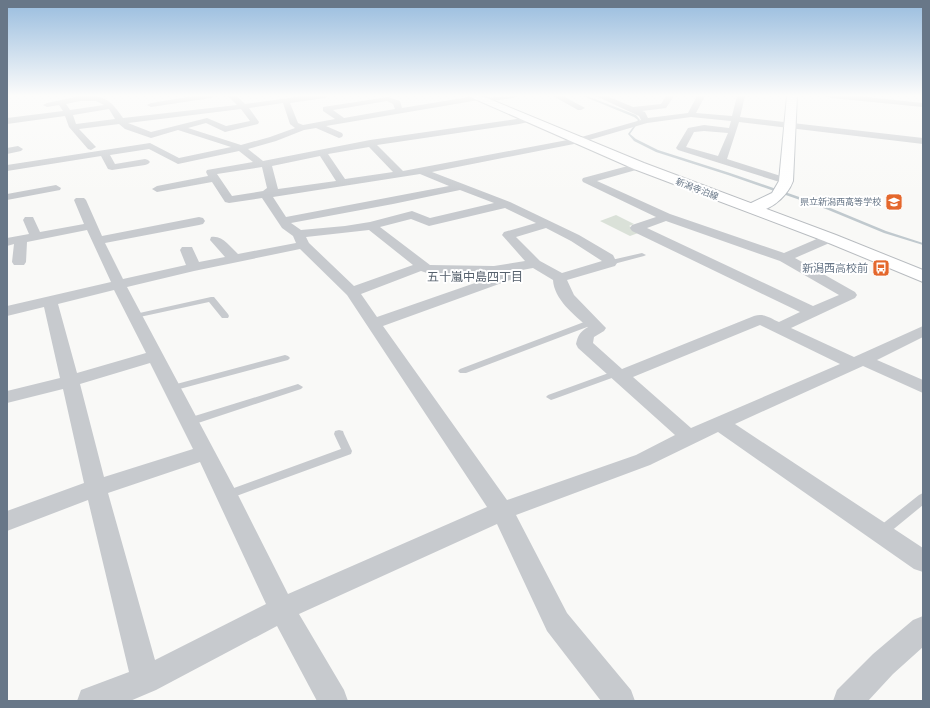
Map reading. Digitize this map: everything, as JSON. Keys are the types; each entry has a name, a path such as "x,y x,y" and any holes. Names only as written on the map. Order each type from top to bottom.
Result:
{"main road":[{"name":"新潟寺泊線","path":"553,129 638,166 830,238 923,277"},
{"path":"752,208 772,200 779,195 784,188 786,181 789,129"}],"street":[{"path":"75,129 91,147"},
{"path":"134,129 151,135 176,129"},
{"path":"183,129 240,148 263,164 273,189 266,195"},
{"path":"7,168 150,146 178,161 240,148 293,133 300,129"},
{"path":"324,129 339,135"},
{"path":"460,129 392,136 370,143 263,164 211,172 229,200 421,171 579,140 618,129"},
{"path":"697,129 691,130 681,148 786,181"},
{"path":"712,129 733,132"},
{"path":"721,161 734,129"},
{"path":"823,129 923,141"},
{"path":"370,143 401,174"},
{"path":"7,151 18,149"},
{"path":"322,152 342,182"},
{"path":"104,153 112,167 145,162"},
{"path":"638,166 587,180 666,217 785,258 850,295 778,328"},
{"path":"421,171 506,204 547,224 575,238 608,258 610,263 560,278 536,264 508,235 547,224"},
{"path":"40,191 41,178"},
{"path":"157,189 215,178"},
{"path":"283,221 394,201 459,187"},
{"path":"7,197 56,188"},
{"path":"266,195 283,221 352,292 502,511 557,622 620,701"},
{"path":"80,200 119,286 227,495 282,610 333,701"},
{"path":"394,201 412,215 428,222 506,204"},
{"path":"7,311 234,258 301,239 371,226 412,215"},
{"path":"666,217 636,228 812,312"},
{"path":"29,220 36,236"},
{"path":"98,240 199,221"},
{"path":"7,242 91,226"},
{"path":"371,226 427,269 500,269 536,264"},
{"path":"785,258 830,238"},
{"path":"19,262 21,239"},
{"path":"216,240 234,258"},
{"path":"187,250 194,267"},
{"path":"352,292 422,266"},
{"path":"374,324 508,276 500,269"},
{"path":"560,278 559,283 565,294 598,328 586,336 584,344 689,437"},
{"path":"50,302 146,680"},
{"path":"618,374 760,319 859,362 923,387"},
{"path":"92,701 146,680 282,610 502,511 643,460 689,437 859,362 923,331"},
{"path":"7,397 70,381 155,356"},
{"path":"720,424 923,561"},
{"path":"7,521 96,488 205,453"},
{"path":"848,701 883,664 923,629"}],"lane":[{"path":"610,263 642,255"},
{"path":"135,316 211,299 225,316"},
{"path":"463,371 592,322"},
{"path":"172,388 285,358"},
{"path":"551,397 618,374"},
{"path":"189,422 298,387"},
{"path":"227,495 347,451 339,434"},
{"path":"880,533 923,498"}],"shaded area":[{"path":"616,215 634,224 629,226 641,232 630,236 600,221"}],"waterway":[{"path":"633,129 629,134 635,140 657,151 827,208 885,232 923,244"}],"place":[{"name":"県立新潟西高等学校","path":"894,202"},
{"name":"新潟西高校前","path":"881,268"}],"district":[{"name":"五十嵐中島四丁目","path":"475,277"}]}
